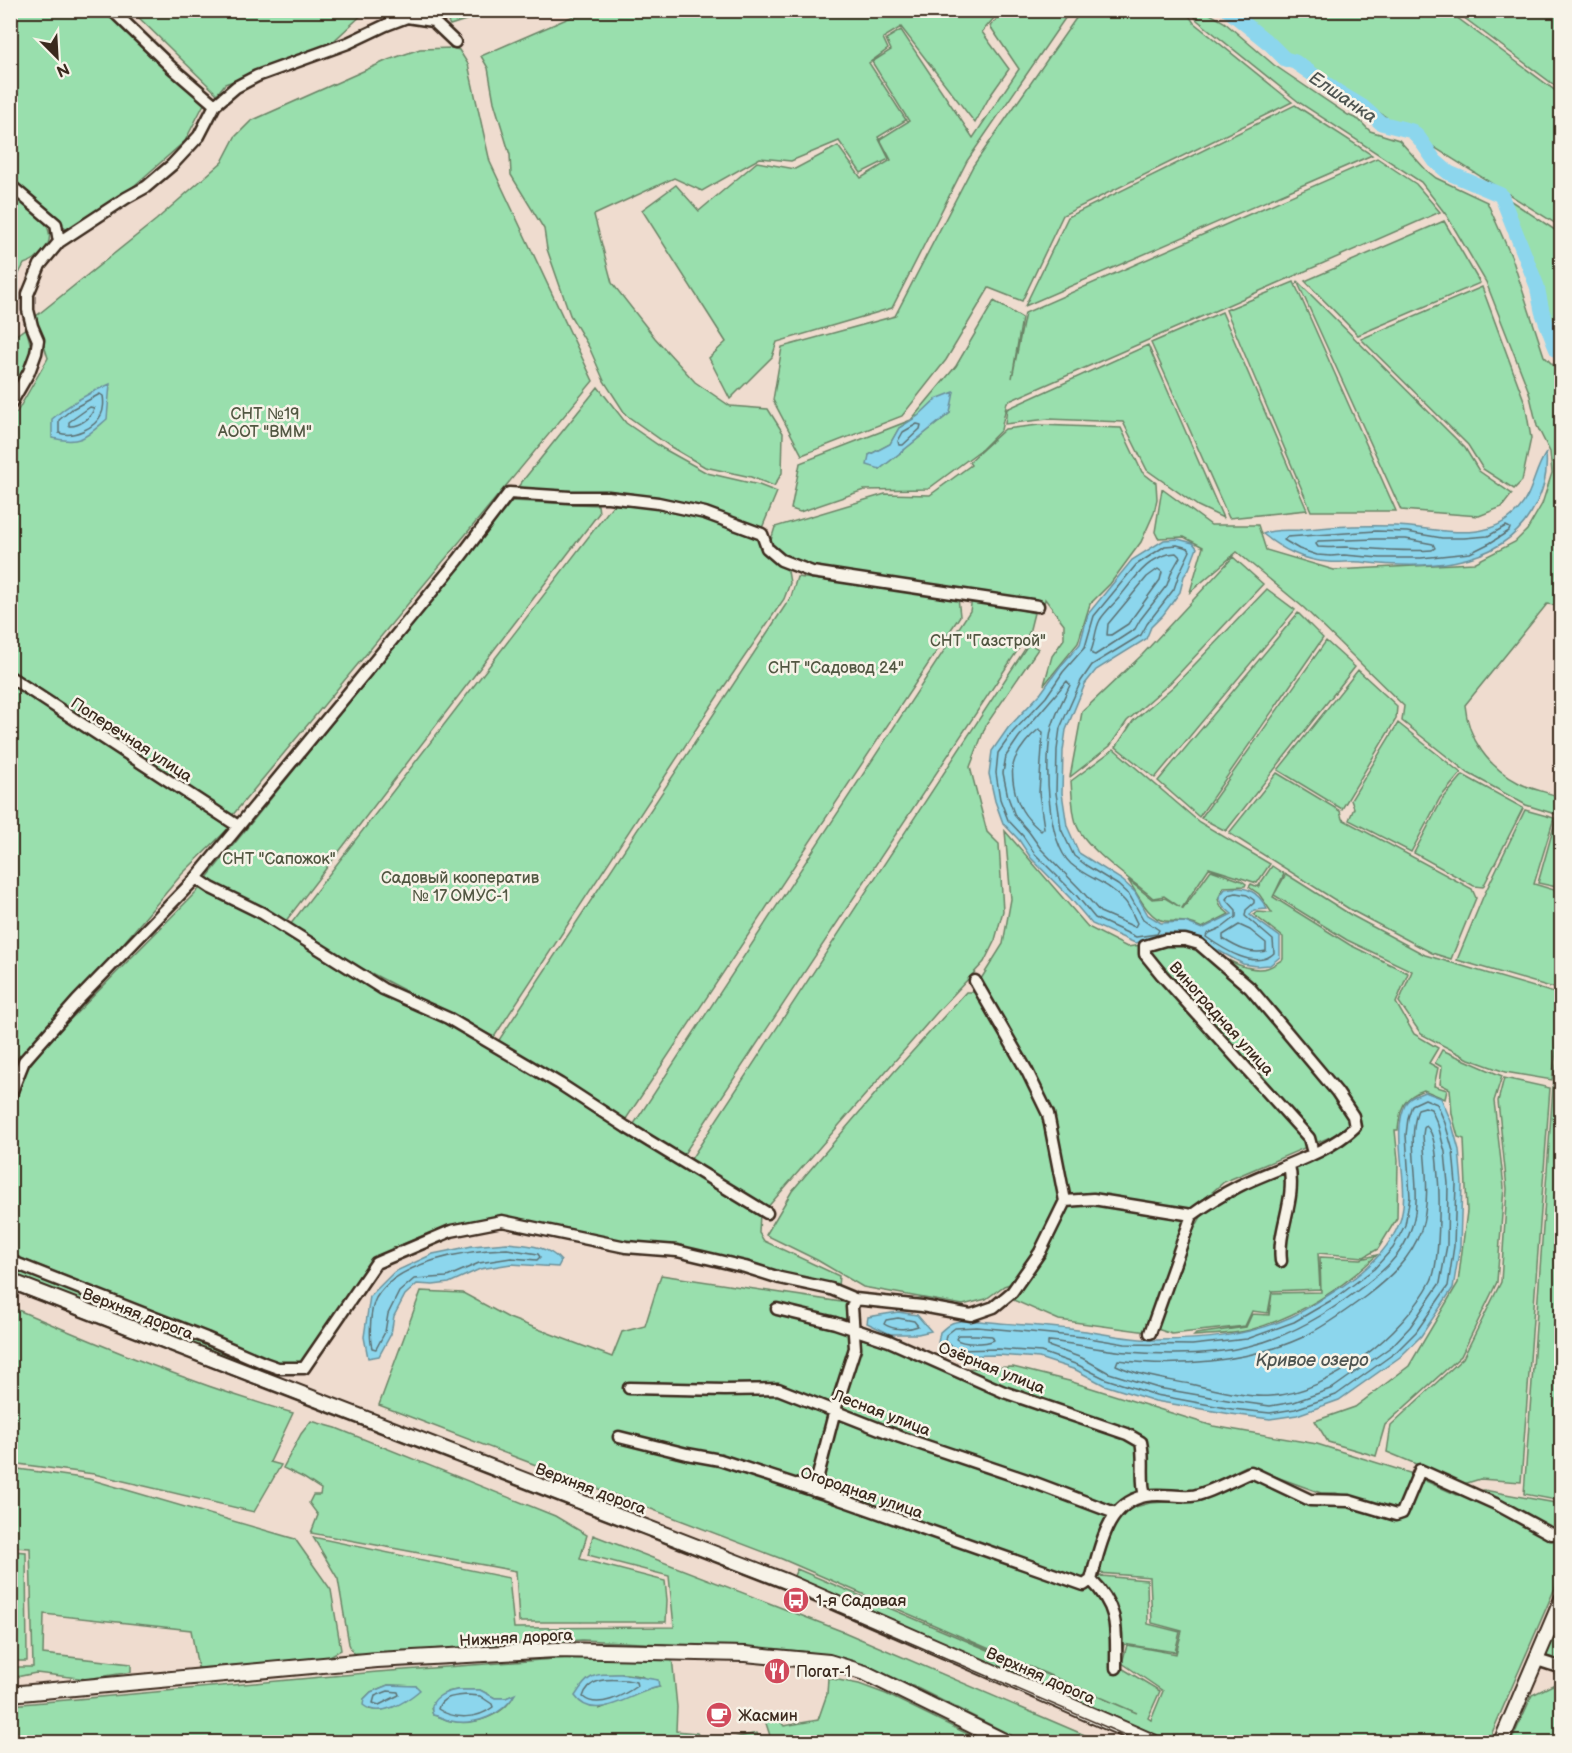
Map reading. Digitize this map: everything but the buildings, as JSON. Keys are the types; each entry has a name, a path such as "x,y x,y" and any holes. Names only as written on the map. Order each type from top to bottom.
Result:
{"main road":[{"name":"Верхняя дорога","path":"10,1281 785,1581 1153,1743"},
{"path":"1501,1743 1562,1599"},
{"name":"Нижняя дорога","path":"10,1694 377,1660 556,1650 745,1654 829,1662 865,1673 1006,1743"}],"street":[{"path":"112,10 171,67 215,105"},
{"path":"10,405 29,372 36,353 38,340 28,310 28,294 40,265 59,242 146,187 172,165 199,136 215,105 236,87 256,76 348,43 407,17 431,16 455,42"},
{"path":"10,185 56,224 59,242"},
{"path":"10,1096 24,1061 77,1001 196,878 458,560 509,493 608,497 658,503 705,513 762,534 767,548 781,560 812,572 1038,606"},
{"name":"Поперечная улица","path":"10,677 238,826"},
{"path":"196,878 211,888 262,913 384,989 448,1018 560,1084 626,1127 767,1212"},
{"name":"Виноградная улица","path":"1165,940 1185,940 1199,944 1250,988 1304,1050 1353,1116 1354,1127 1348,1133 1313,1153 1309,1138 1145,954 1145,946 1165,940"},
{"path":"10,1261 278,1368 304,1368 376,1263 451,1231 502,1221 626,1247 677,1251 831,1289 855,1299 922,1306 970,1315 994,1307 1012,1292 1040,1252 1065,1201 1048,1114 1027,1071 975,981"},
{"path":"1150,1333 1192,1215 1213,1200 1241,1185 1313,1153"},
{"path":"1281,1261 1279,1245 1291,1195 1292,1177 1289,1165"},
{"path":"1065,1201 1093,1199 1192,1215"},
{"path":"814,1491 835,1410 855,1348 852,1307 855,1299"},
{"name":"Озёрная улица","path":"777,1309 854,1329 889,1341 1004,1392 1127,1434 1141,1442 1144,1455 1142,1487 1145,1496"},
{"name":"Лесная улица","path":"629,1388 778,1389 900,1437 1030,1481 1115,1513"},
{"name":"Огородная улица","path":"619,1437 720,1460 1084,1585 1091,1580"},
{"path":"1116,1668 1116,1621 1104,1593 1091,1580 1108,1524 1115,1513 1130,1502 1145,1496 1194,1496 1251,1472 1310,1500 1349,1501 1396,1515 1402,1513 1420,1470 1498,1505 1551,1534 1562,1532"},
{"path":"1537,1660 1562,1668"}],"green space":[{"path":"988,10 994,18 982,32 1009,69 975,123 901,27 883,38 888,49 869,63 906,120 878,137 889,159 861,173 839,141 791,161 760,158 702,191 674,178 594,215 612,283 655,338 695,382 730,406 768,409 783,433 782,473 774,486 751,477 705,467 671,447 626,415 604,381 589,347 570,315 547,249 544,229 511,175 510,155 494,102 488,68 481,56 585,11"},
{"path":"10,11 112,11 204,104 185,141 135,185 69,232 11,177"},
{"path":"132,11 366,11 326,48 225,84 217,94"},
{"path":"442,11 494,11 450,25"},
{"path":"990,11 1070,11 967,161 892,308 777,342 772,357 730,399 709,358 726,342 642,210 676,185 699,211 757,162 795,169 838,146 861,178 891,160 880,139 909,121 872,62 891,50 886,39 901,30 973,138 1019,69 990,26 997,19"},
{"path":"1081,11 1186,11 1194,23 1292,102 1063,215 1022,301 989,288 946,360 902,416 802,455 773,400 782,347 895,316 973,166"},
{"path":"1191,11 1205,11 1224,22 1274,65 1359,120 1370,131 1399,140 1436,178 1487,202 1512,258 1544,356 1561,373 1561,606 1547,604 1465,705 1470,729 1489,760 1519,783 1559,797 1555,814 1526,805 1468,773 1402,721 1404,706 1304,608 1237,552 1190,592 1203,547 1184,537 1158,538 1155,532 1162,489 1211,525 1258,525 1266,550 1334,570 1474,563 1515,542 1527,530 1542,504 1552,473 1550,452 1537,426 1529,392 1486,282 1447,216 1421,182 1300,103 1197,20"},
{"path":"1231,11 1448,11 1561,95 1561,227 1259,37"},
{"path":"1455,11 1561,11 1561,90"},
{"name":"СНТ №19 АООТ \"ВММ\"","path":"452,48 459,50 468,64 490,162 593,381 231,817 11,673 10,417 17,412 48,358 35,317 156,220 222,162 235,137 251,121 388,60 420,49"},
{"path":"1295,105 1372,155 1025,306 1068,217"},
{"path":"1377,158 1416,184 1440,212 1007,402 1001,430 982,449 928,489 864,490 800,512 791,509 800,463 911,420 956,366 994,301 1022,318 1012,378 1025,313","holes":["936,399 950,413 880,469 869,455 890,444 899,428 918,417"]},
{"path":"11,191 41,218 49,234 49,242 35,259 24,264 11,289"},
{"path":"1499,193 1561,234 1561,360 1551,348 1545,333 1538,302"},
{"path":"1444,221 1480,283 1358,335 1305,281"},
{"path":"1297,281 1465,448 1479,471 1512,494 1502,507 1479,516 1401,510"},
{"path":"1294,282 1396,511 1311,511 1226,310"},
{"path":"1482,287 1525,403 1531,438 1522,481 1514,489 1483,469 1468,445 1361,339"},
{"path":"1222,312 1307,510 1229,518 1151,343"},
{"path":"26,328 33,354 31,362 11,395 11,339"},
{"path":"1148,345 1223,518 1198,506 1147,470 1123,422 1048,419 1005,424 1007,409"},
{"path":"598,387 626,423 664,449 707,473 759,485 777,492 762,528 713,512 517,488"},
{"path":"1039,425 1121,428 1142,472 1156,483 1157,499 1154,513 1141,542 1110,584 1090,604 1078,643 1044,685 1052,656 1064,639 1064,624 1045,599 1044,604 809,568 775,552 771,540 775,527 885,494 930,495 971,465 969,462 1005,429"},
{"name":"СНТ \"Сапожок\"","path":"512,501 598,505 599,513 285,922 205,880"},
{"name":"Садовый кооператив № 17 ОМУС-1","path":"613,505 658,507 707,518 757,536 765,554 782,563 788,571 790,583 784,599 494,1037 352,963 290,925"},
{"path":"1233,557 1263,584 1170,683 1127,721 1110,746 1070,777 1082,712 1142,655"},
{"name":"СНТ \"Садовод 24\"","path":"797,577 958,597 960,616 624,1122 502,1047 499,1040 791,597"},
{"path":"1267,589 1295,610 1155,778 1116,747 1133,721 1174,686"},
{"name":"СНТ \"Газстрой\"","path":"972,598 1034,613 1029,633 682,1157 632,1127 970,611"},
{"path":"1298,613 1323,638 1199,817 1158,781"},
{"path":"1326,641 1355,667 1226,831 1201,818"},
{"path":"1029,643 1038,649 986,725 970,767 987,832 999,844 1003,911 995,940 984,962 940,1009 766,1209 689,1162"},
{"path":"1358,670 1397,706 1396,719 1342,809 1278,770"},
{"path":"11,683 230,827 182,874 77,998 21,1056 11,1082"},
{"path":"1398,723 1461,773 1440,798 1411,852 1349,820 1354,808 1351,800"},
{"path":"1114,749 1199,822 1270,864 1257,883 1209,868 1182,908 1211,870 1246,884 1245,886 1224,887 1218,899 1221,907 1229,914 1202,928 1188,923 1159,919 1144,905 1128,880 1152,899 1165,898 1180,907 1164,896 1153,898 1098,853 1080,832 1074,813 1071,781"},
{"path":"1277,773 1340,811 1342,819 1472,889 1476,898 1451,959 1432,953 1351,910 1229,833"},
{"path":"1463,775 1523,808 1483,887 1474,886 1414,853 1442,800"},
{"path":"1525,810 1554,818 1534,884 1561,892 1561,990 1457,960 1483,897"},
{"path":"1556,819 1561,851 1561,888 1538,883"},
{"path":"1005,831 1088,927 1127,947 1162,942 1189,942 1222,965 1306,1061 1351,1119 1349,1129 1224,1182 1190,1211 1068,1198 1053,1114 979,982 1003,944 1011,899"},
{"path":"1272,866 1284,874 1273,897 1350,945 1408,973 1396,1003 1414,1034 1438,1048 1429,1063 1438,1068 1434,1086 1447,1090 1445,1099 1424,1090 1411,1096 1404,1104 1398,1130 1395,1130 1398,1160 1397,1218 1378,1249 1364,1257 1318,1253 1320,1289 1272,1291 1268,1313 1252,1311 1245,1326 1172,1334 1154,1328 1187,1243 1203,1213 1221,1196 1322,1155 1358,1132 1358,1118 1313,1055 1205,947 1235,963 1251,968 1267,968 1283,959 1283,937 1254,915 1257,912 1272,913 1259,894 1249,887 1251,884 1258,887"},
{"path":"1286,874 1351,915 1425,955 1561,995 1561,1015 1552,1080 1505,1072 1469,1059 1421,1034 1399,1002 1412,971 1347,940 1274,895"},
{"path":"201,887 413,1006 493,1047 614,1125 760,1213 759,1233 764,1241 839,1276 838,1286 799,1279 694,1249 616,1240 499,1216 436,1230 401,1245 369,1264 303,1361 283,1365 11,1254 10,1114 27,1069 47,1043"},
{"path":"966,992 975,992 1046,1118 1057,1185 1058,1200 1040,1244 1013,1283 1004,1286 986,1299 963,1305 863,1287 817,1260 766,1235 792,1191"},
{"path":"1561,1033 1562,1501 1524,1494 1553,1087"},
{"path":"1442,1050 1502,1076 1494,1101 1504,1187 1497,1282 1461,1356 1385,1425 1376,1456 1328,1442 1315,1421 1355,1407 1409,1366 1458,1283 1467,1211 1464,1139 1458,1137 1452,1114 1450,1089 1440,1084 1442,1067 1435,1063"},
{"path":"1504,1078 1550,1088 1521,1482 1480,1479 1464,1484 1387,1452 1391,1425 1463,1358 1501,1282 1507,1189 1498,1101"},
{"path":"1084,1203 1187,1217 1147,1332 1059,1320 1011,1299 1063,1209"},
{"path":"1377,1255 1334,1290 1285,1318 1243,1332 1194,1336 1246,1327 1252,1314 1269,1315 1272,1293 1321,1292 1320,1257 1361,1259"},
{"path":"10,1264 278,1372 275,1380 11,1275"},
{"path":"661,1275 848,1303 851,1330 947,1369 1013,1367 1069,1381 1213,1426 1317,1444 1413,1474 1408,1504 1392,1511 1336,1493 1321,1493 1246,1466 1187,1495 1139,1491 1108,1514 1085,1580 1101,1576 1147,1580 1148,1624 1180,1632 1175,1652 1124,1644 1120,1667 1160,1691 1148,1718 1151,1720 1163,1691 1122,1663 1127,1645 1176,1654 1182,1631 1152,1623 1150,1577 1098,1573 1112,1527 1128,1509 1150,1503 1195,1500 1241,1472 1391,1518 1402,1517 1411,1511 1419,1478 1457,1495 1484,1490 1561,1504 1561,1574 1488,1742 1165,1742 793,1578 797,1569 1137,1713 782,1559 379,1405 421,1291 463,1293 509,1318 612,1357 622,1332 645,1326"},
{"path":"11,1307 185,1378 293,1413 270,1462 281,1465 254,1512 94,1474 11,1463"},
{"path":"311,1421 336,1428 555,1516 587,1535 580,1559 665,1581 666,1622 519,1622 516,1571 311,1533 318,1515 309,1503 313,1495 320,1495 321,1489 283,1468 301,1434"},
{"path":"11,1468 89,1479 295,1539 331,1590 341,1650 324,1659 198,1668 191,1630 44,1614 43,1654 131,1664 131,1672 87,1679 36,1673 11,1678 10,1667 33,1667 30,1548 11,1547"},
{"path":"593,1535 844,1632 1101,1742 1025,1742 870,1667 829,1655 801,1651 582,1640 376,1655 353,1653 349,1644 338,1579 313,1537 509,1578 514,1628 674,1627 669,1576 588,1555"},
{"path":"11,1551 26,1552 27,1661 11,1661"},
{"path":"1561,1613 1561,1662 1544,1656"},
{"path":"581,1657 672,1657 677,1707 676,1731 697,1733 704,1742 11,1742 11,1705 377,1672","holes":["599,1675 641,1676 659,1687 599,1709","388,1685 416,1686 417,1692 394,1706 382,1710 369,1709 364,1699 371,1692","480,1690 495,1698 514,1695 503,1709 495,1714 478,1721 460,1722 433,1715 431,1708 447,1692"]},
{"path":"828,1678 859,1684 886,1694 984,1742 772,1742 763,1714 776,1716 784,1726 818,1720 827,1694"},
{"path":"1561,1681 1561,1742 1511,1742 1532,1695"},
{"path":"757,1733 761,1742 715,1742"}],"water":[{"path":"110,384 107,419 94,431 77,440 52,438 52,419 79,399"},
{"path":"954,392 950,413 880,469 867,465 869,455 890,444 899,428 918,416 936,399"},
{"path":"1546,453 1544,484 1539,498 1516,532 1498,546 1455,562 1407,565 1320,561 1294,553 1263,534 1275,531 1359,526 1395,526 1460,532 1491,528 1505,521 1523,504"},
{"path":"1178,539 1193,543 1197,548 1184,576 1180,592 1151,627 1146,639 1096,670 1085,684 1066,730 1062,793 1067,826 1079,853 1122,880 1135,892 1148,915 1161,923 1185,922 1202,929 1232,914 1223,906 1219,897 1225,889 1245,889 1255,894 1267,909 1254,910 1250,915 1280,937 1280,957 1270,965 1243,964 1201,941 1171,937 1135,943 1092,924 1031,858 1019,840 1003,823 989,774 992,751 1008,728 1041,693 1080,644 1088,614 1132,560 1164,540"},
{"name":"Кривое озеро","path":"1425,1092 1441,1098 1451,1121 1459,1150 1462,1184 1460,1246 1453,1288 1421,1336 1400,1357 1339,1400 1297,1415 1270,1419 1231,1414 1155,1401 1104,1385 1076,1370 1039,1358 998,1355 955,1356 938,1343 940,1332 960,1321 1054,1327 1140,1339 1175,1340 1242,1333 1296,1315 1360,1273 1387,1246 1399,1224 1403,1210 1401,1116 1408,1101"},
{"path":"507,1243 543,1249 561,1261 558,1267 511,1264 480,1269 449,1283 417,1284 405,1295 394,1316 391,1334 379,1356 368,1358 364,1337 370,1296 394,1272 433,1254 472,1246"},
{"path":"898,1312 917,1315 931,1331 918,1334 890,1334 867,1323 868,1317"},
{"path":"621,1674 658,1680 659,1687 604,1707 583,1704 575,1696 584,1683 593,1676"},
{"path":"388,1685 416,1686 420,1690 400,1704 385,1710 370,1709 363,1705 364,1699 371,1692"},
{"path":"457,1690 480,1690 495,1698 506,1698 515,1694 503,1708 479,1720 460,1722 433,1715 432,1705 438,1697"}],"waterway":[{"name":"Елшанка","path":"1228,10 1285,59 1295,62 1363,107 1381,123 1412,131 1435,161 1449,173 1501,195 1537,286 1542,311 1554,343 1557,350 1562,353"}],"tram line":[{"path":"10,1289 783,1588 1141,1742"}],"place":[{"name":"1-я Садовая","path":"796,1600"},
{"name":"Погат-1","path":"777,1671"},
{"name":"Жасмин","path":"719,1715"}]}
